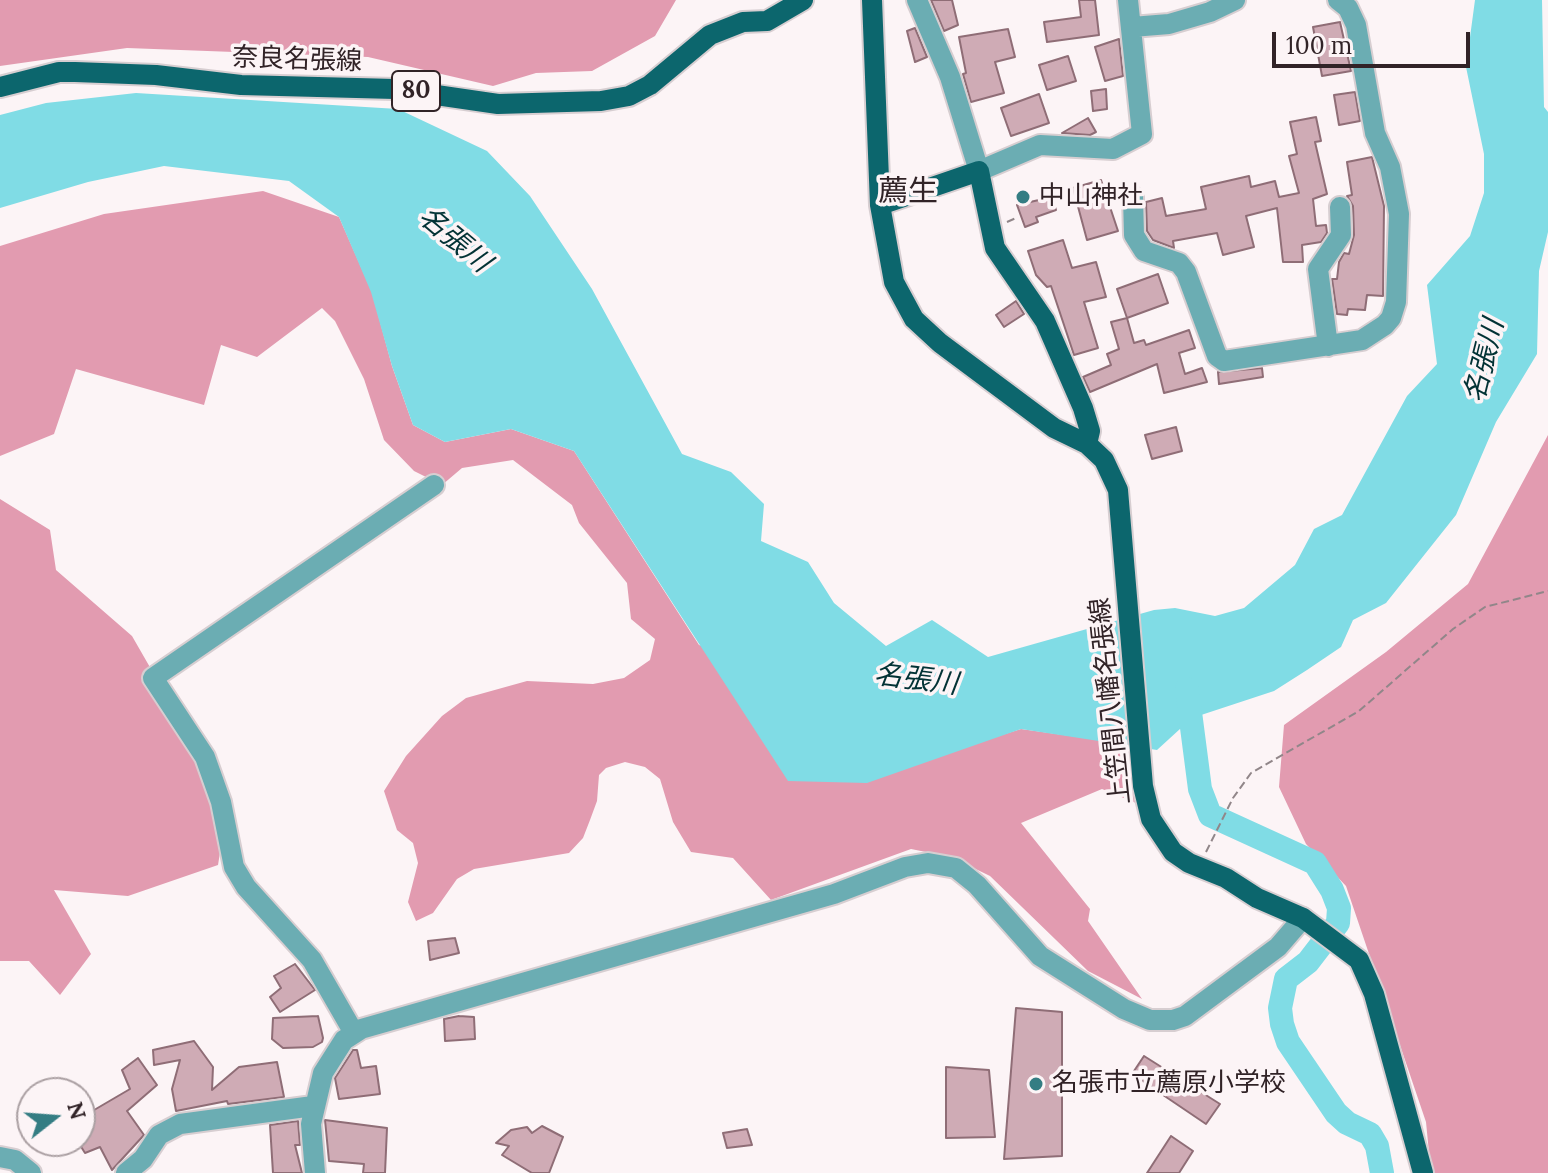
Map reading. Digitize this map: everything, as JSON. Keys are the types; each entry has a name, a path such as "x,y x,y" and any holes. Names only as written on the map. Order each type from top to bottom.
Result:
{"main road":[{"name":"奈良名張線","path":"0,87 59,72 75,72 156,75 241,85 395,89 498,104 601,101 629,96 650,85 710,35 743,22 767,21 803,0"},
{"name":"上笠間八幡名張線","path":"872,0 880,205 894,282 914,319 940,343 1054,428 1087,444 1104,460 1118,490 1143,786 1151,819 1173,852 1189,863 1217,873 1257,898 1309,922 1359,960 1374,994 1423,1173"},
{"path":"880,205 979,171 995,248 1045,321 1083,408 1090,431 1087,444"}],"street":[{"path":"917,0 950,77 979,171 1040,145 1113,149 1142,134 1128,0"},
{"path":"1132,27 1169,24 1210,12 1235,0"},
{"path":"1133,197 1134,235 1144,251 1179,263 1186,272 1217,356 1224,361 1362,340 1391,318 1400,235 1390,167 1375,133 1367,94 1363,48 1348,8 1338,0"},
{"path":"1328,346 1318,269 1341,235 1340,207"},
{"path":"354,1033 312,960 246,887 234,867 221,802 205,757 153,678 434,485"},
{"path":"315,1173 311,1156 313,1106 329,1060 354,1033 387,1019 834,894 916,864 946,865 965,875 1040,956 1124,1009 1150,1020 1173,1020 1185,1016 1309,922"},
{"path":"126,1173 143,1159 159,1135 180,1124 313,1106"},
{"path":"0,1157 15,1160 31,1173"}],"path":[{"path":"1213,837 1233,798 1251,773 1359,711 1453,629 1485,607 1548,591"}],"shaded area":[{"path":"0,0 676,0 655,36 592,71 536,73 493,86 368,57 127,48 0,66"},
{"path":"263,191 339,217 372,292 392,366 413,425 445,442 511,429 574,451 699,645 995,737 1021,729 1128,744 1136,803 1102,789 1021,823 1090,909 1088,921 1142,999 1088,971 990,876 951,857 911,849 771,900 733,858 691,852 673,822 660,779 645,767 625,762 606,768 599,775 597,801 590,820 583,838 569,853 474,869 457,879 433,913 416,921 408,902 418,863 413,843 397,830 384,791 406,756 442,716 466,698 527,681 593,684 624,678 650,660 655,639 631,619 627,583 579,523 572,505 513,460 462,468 442,485 414,471 384,440 364,379 335,321 322,308 257,357 221,345 204,405 76,369 54,434 0,456 0,246 104,214"},
{"path":"1548,435 1548,1173 1431,1173 1426,1122 1346,886 1306,844 1279,787 1284,725 1386,652 1468,584"},
{"path":"0,499 50,530 56,570 132,636 228,803 218,865 128,896 54,890 91,954 60,995 29,961 0,961"}],"water":[{"name":"名張川","path":"1475,0 1542,0 1544,107 1548,112 1548,232 1539,271 1537,354 1496,422 1456,515 1386,603 1353,620 1341,647 1307,670 1274,691 1192,718 1157,750 1021,729 867,783 788,781 574,451 511,429 445,442 413,425 371,292 339,217 289,181 164,166 88,182 0,208 0,115 46,103 136,93 398,109 487,151 530,196 592,289 682,454 731,472 764,504 761,541 808,562 834,603 886,646 932,620 988,657 1154,610 1175,608 1215,616 1244,608 1295,565 1314,529 1342,515 1407,396 1437,364 1427,285 1470,236 1484,193 1484,154 1466,67"}],"building":[{"path":"931,0 952,0 958,25 944,31"},
{"path":"1079,0 1095,0 1099,35 1047,42 1044,22 1081,17"},
{"path":"1340,22 1351,71 1322,76 1313,27"},
{"path":"915,28 927,57 915,62 907,31"},
{"path":"1008,29 1015,57 995,62 1004,93 971,102 963,74 966,73 959,37"},
{"path":"1119,39 1123,76 1105,81 1095,47"},
{"path":"1068,56 1076,81 1047,90 1039,65"},
{"path":"1106,89 1107,109 1093,111 1091,91"},
{"path":"1355,92 1360,121 1339,125 1334,95"},
{"path":"1039,94 1049,123 1011,136 1001,108"},
{"path":"1316,117 1321,141 1315,142 1327,194 1313,199 1316,226 1326,225 1327,233 1321,242 1302,245 1303,262 1283,262 1277,208 1246,216 1254,247 1223,255 1217,233 1173,241 1174,248 1153,240 1147,231 1146,202 1162,198 1166,216 1206,209 1201,187 1249,176 1251,187 1275,181 1279,197 1299,193 1289,156 1297,154 1290,122"},
{"path":"1088,118 1096,132 1090,135 1062,133"},
{"path":"1372,157 1384,206 1383,296 1367,295 1365,310 1348,309 1347,315 1337,314 1332,279 1337,279 1339,262 1344,253 1349,254 1354,235 1353,206 1347,196 1352,195 1347,162"},
{"path":"1101,180 1118,231 1087,240 1073,188"},
{"path":"1052,197 1056,210 1036,217 1038,222 1025,227 1017,205"},
{"path":"1063,240 1072,268 1096,262 1106,297 1084,302 1098,348 1074,355 1051,286 1047,287 1036,275 1028,251"},
{"path":"1158,274 1168,303 1127,318 1117,289"},
{"path":"1016,301 1024,314 1004,327 996,315"},
{"path":"1127,318 1134,343 1144,340 1146,345 1189,330 1195,348 1179,353 1185,374 1202,368 1207,382 1164,393 1157,364 1090,392 1083,377 1111,365 1107,354 1119,349 1111,322"},
{"path":"1262,368 1263,377 1219,384 1218,372"},
{"path":"1176,427 1182,451 1152,459 1145,435"},
{"path":"455,938 459,953 430,960 428,941"},
{"path":"295,964 315,990 280,1012 270,997 281,988 274,976"},
{"name":"名張市立薦原小学校","path":"1016,1008 1062,1012 1062,1156 1004,1159"},
{"path":"318,1016 323,1038 313,1047 283,1048 272,1039 273,1018"},
{"path":"474,1017 475,1039 445,1041 444,1019"},
{"path":"194,1041 213,1067 212,1090 239,1067 277,1062 284,1097 228,1104 227,1101 176,1111 172,1089 180,1060 154,1065 153,1050"},
{"path":"353,1050 357,1050 361,1068 376,1066 380,1094 339,1099 335,1078"},
{"path":"1144,1056 1220,1104 1206,1124 1132,1074"},
{"path":"138,1058 157,1085 127,1111 144,1135 112,1170 100,1147 96,1149 96,1109 130,1089 122,1070"},
{"path":"946,1067 989,1070 995,1137 946,1138"},
{"path":"325,1120 387,1128 385,1173 363,1173 364,1164 329,1161"},
{"path":"298,1121 300,1145 295,1145 302,1173 273,1173 270,1125"},
{"path":"542,1126 563,1137 549,1173 532,1173 502,1155 509,1146 496,1143 511,1130 527,1127 532,1133"},
{"path":"747,1129 752,1145 727,1148 723,1133"},
{"path":"1171,1136 1193,1151 1179,1173 1147,1173"}],"waterway":[{"path":"1187,689 1200,789 1210,815 1315,863 1332,890 1339,908 1338,923 1308,962 1286,979 1280,1008 1282,1024 1288,1042 1336,1113 1347,1123 1370,1134 1377,1146 1382,1173"}],"place":[{"name":"中山神社","path":"1023,197"},
{"name":"名張市立薦原小学校","path":"1036,1084"}],"district":[{"name":"薦生","path":"908,192"}]}
